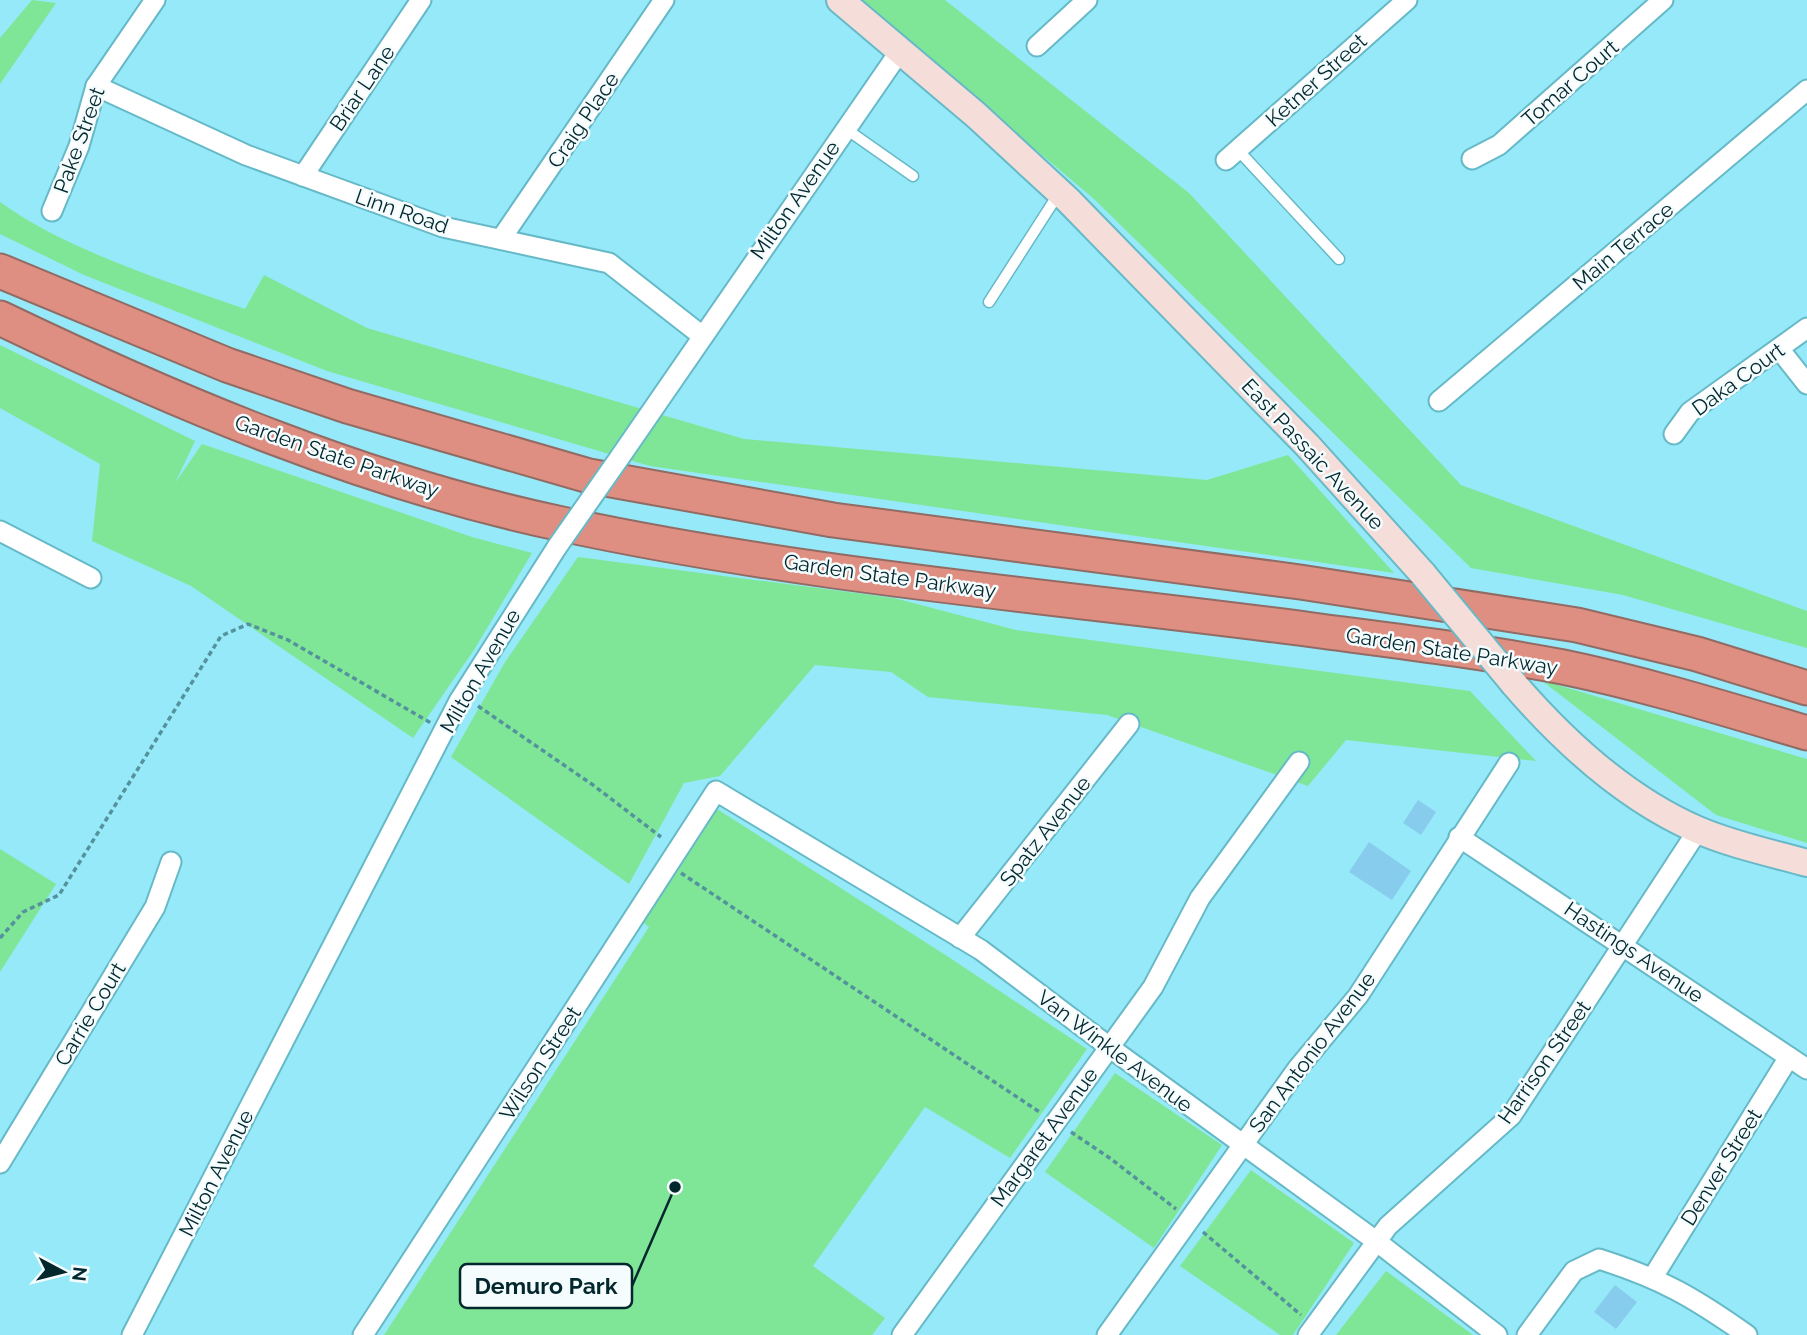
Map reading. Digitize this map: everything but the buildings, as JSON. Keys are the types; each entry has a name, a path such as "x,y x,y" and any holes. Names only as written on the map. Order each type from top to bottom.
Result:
{"highway":[{"path":"0,271 227,366 346,406 589,476 833,520 1300,582 1577,625 1697,654 1807,688"},
{"name":"Garden State Parkway","path":"0,318 182,400 315,453 436,492 559,524 813,566 1454,649 1589,673 1688,698 1807,733"}],"main road":[{"name":"East Passaic Avenue","path":"840,0 1059,192 1307,445 1423,574 1548,723 1582,754 1628,789 1698,830 1807,863"}],"street":[{"name":"Pake Street","path":"51,211 79,146 96,86 155,0"},
{"name":"Briar Lane","path":"303,176 421,0"},
{"name":"Craig Place","path":"501,240 664,0"},
{"path":"1037,46 1087,0"},
{"name":"Ketner Street","path":"1232,155 1407,0"},
{"name":"Tomar Court","path":"1472,159 1499,145 1663,0"},
{"name":"Milton Avenue","path":"132,1335 459,701 557,547 701,335 900,51"},
{"name":"Linn Road","path":"96,86 246,155 443,227 608,263 701,335"},
{"name":"Main Terrace","path":"1439,401 1807,90"},
{"name":"Daka Court","path":"1674,433 1690,412 1780,350 1807,328"},
{"path":"1780,350 1807,384"},
{"path":"0,531 91,578"},
{"name":"Spatz Avenue","path":"960,938 1129,724"},
{"name":"Margaret Avenue","path":"902,1335 1153,988 1200,898 1299,762"},
{"name":"San Antonio Avenue","path":"1107,1335 1298,1068 1358,996 1509,764"},
{"name":"Van Winkle Avenue","path":"716,791 960,938 1376,1241 1497,1335"},
{"name":"Wilson Street","path":"363,1335 716,791"},
{"name":"Harrison Street","path":"1307,1327 1376,1241 1511,1116 1698,830"},
{"name":"Hastings Avenue","path":"1460,837 1807,1069"},
{"name":"Carrie Court","path":"0,1163 155,906 171,862"},
{"name":"Denver Street","path":"1653,1277 1789,1057"},
{"path":"1527,1335 1574,1271 1599,1259 1653,1277 1693,1297 1747,1335"}],"lane":[{"path":"846,129 914,176"},
{"path":"1232,155 1339,258"},
{"path":"989,303 1059,192"}],"path":[{"path":"0,938 23,912 59,895 221,636 247,624 288,640 433,724"},
{"path":"474,703 593,785 661,837"},
{"path":"669,864 1043,1114"},
{"path":"1066,1130 1111,1159 1176,1209"},
{"path":"1201,1231 1307,1327"}],"green space":[{"path":"32,0 56,3 0,84 0,38"},
{"path":"859,0 945,0 1189,193 1461,485 1807,611 1807,648 1623,595 1471,568 1094,199"},
{"path":"0,202 27,220 87,250 245,309 264,275 367,328 744,439 1207,480 1288,455 1394,573 650,466 327,371 84,275 0,234"},
{"path":"0,345 195,441 175,483 202,444 472,537 532,553 474,650 413,738 191,586 92,541 100,464 0,408"},
{"path":"578,557 894,598 1016,630 1470,691 1536,761 1346,740 1308,786 1107,715 928,697 891,672 815,665 720,776 684,783 629,884 451,757 505,662"},
{"path":"1541,680 1807,759 1807,843 1716,815"},
{"path":"714,807 1087,1049 1010,1158 925,1107 813,1266 885,1318 872,1335 384,1335 649,927 641,921"},
{"path":"0,849 56,884 0,972"},
{"path":"1115,1073 1222,1145 1154,1248 1045,1172"},
{"path":"1251,1170 1354,1243 1293,1335 1280,1335 1180,1266"},
{"path":"1386,1271 1473,1335 1336,1335"}],"place":[{"name":"Demuro Park","path":"675,1187"}]}
